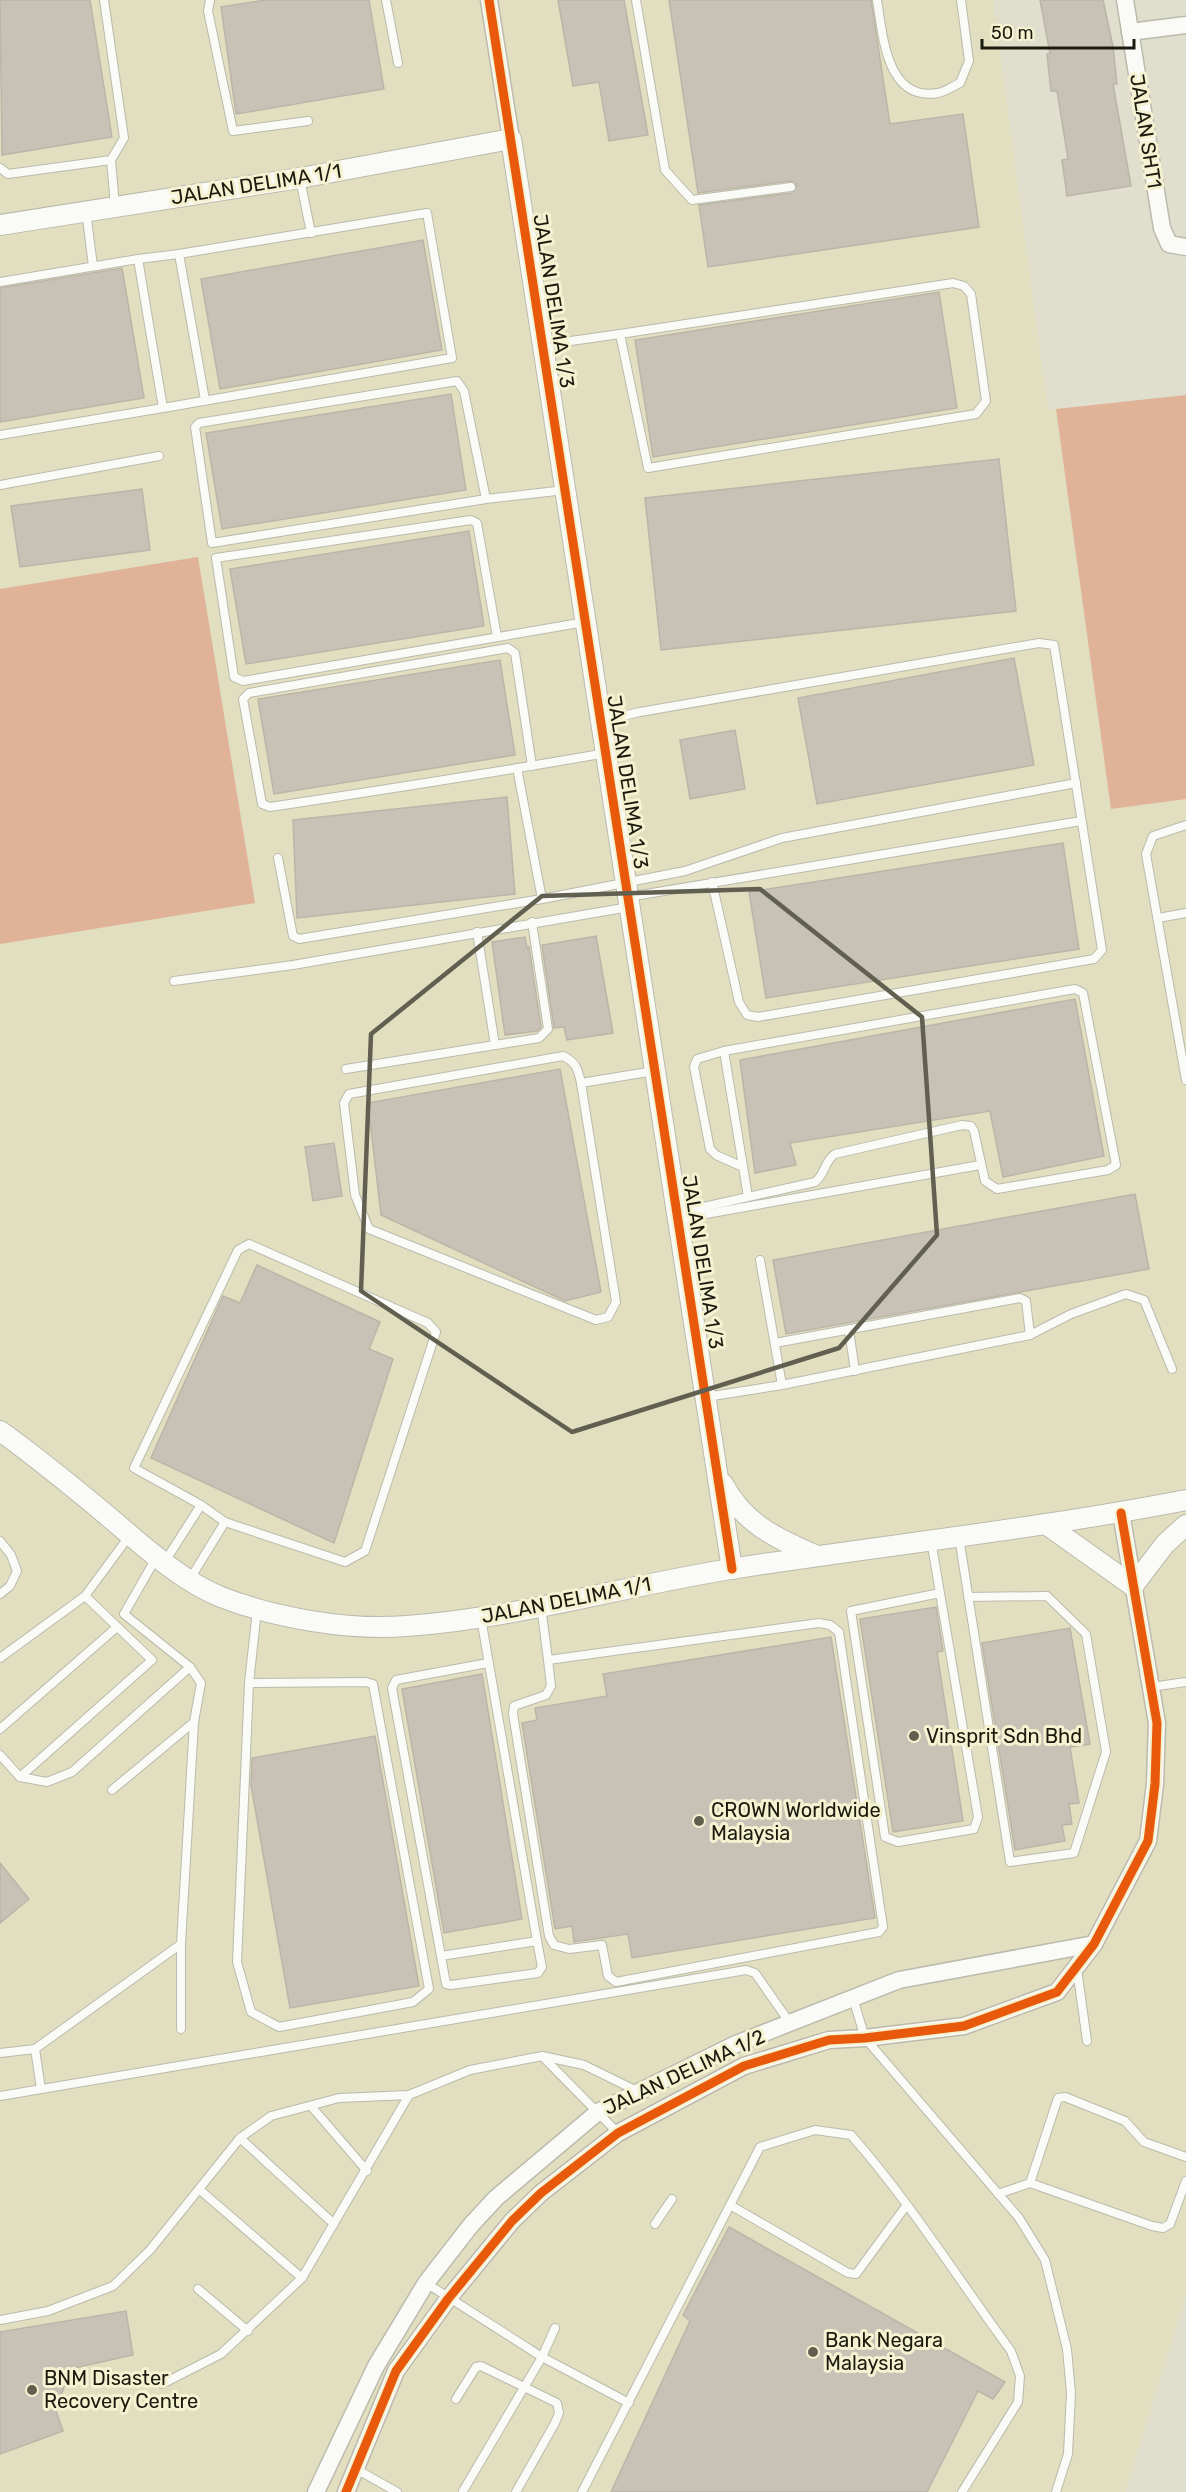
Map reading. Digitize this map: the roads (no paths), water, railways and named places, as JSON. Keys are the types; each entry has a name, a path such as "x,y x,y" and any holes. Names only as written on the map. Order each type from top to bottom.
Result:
{"street":[{"name":"JALAN DELIMA 1/3","path":"489,0 732,1569"},
{"name":"JALAN SHT1","path":"1125,0 1162,228 1169,244 1186,247"},
{"path":"1130,32 1186,25"},
{"name":"JALAN DELIMA 1/1","path":"0,225 300,178 511,139"},
{"name":"JALAN DELIMA 1/1","path":"0,1431 47,1465 160,1560 217,1596 258,1610 365,1626 406,1626 481,1617 732,1569 1120,1513 1186,1500"},
{"path":"717,1474 734,1505 764,1530 772,1536 817,1556"},
{"name":"JALAN DELIMA 1/2","path":"346,2492 396,2371 448,2299 512,2221 541,2193 618,2133 744,2066 829,2040 964,2026 1057,1992 1094,1944 1148,1841 1155,1784 1157,1733 1120,1513"},
{"path":"1046,1524 1133,1586 1160,1550 1186,1525"},
{"name":"JALAN DELIMA 1/2","path":"316,2492 376,2366 426,2283 471,2225 496,2198 598,2112 736,2044 899,1980 1094,1944"}],"lane":[{"path":"104,0 124,138 111,160 115,206"},
{"path":"210,0 208,10 233,131 308,121"},
{"path":"386,0 398,63"},
{"path":"636,0 665,170 692,201 791,187"},
{"path":"877,0 888,61 904,85 922,92 939,93 960,83 969,61 961,0"},
{"path":"0,168 8,174 111,160"},
{"path":"300,178 311,233"},
{"path":"86,211 93,266"},
{"path":"0,282 427,213 452,358 0,435"},
{"path":"179,254 205,400"},
{"path":"138,259 163,408"},
{"path":"543,345 953,283 964,286 972,294 986,401 976,414 648,468 620,334"},
{"path":"486,499 464,391 457,381 199,423 195,428 212,543 486,499 565,490"},
{"path":"0,485 159,456"},
{"path":"497,637 477,524 471,520 216,558 234,677 238,680 497,637 585,622"},
{"path":"601,721 639,712 1039,643 1054,645 1102,950 1094,959 758,1017 747,1015 739,1002 712,882"},
{"path":"532,766 515,653 508,648 249,693 243,699 262,804 270,807 532,766 606,753"},
{"path":"517,768 542,899"},
{"path":"278,858 293,936 299,939 542,899 628,896 685,871 783,838 1076,783"},
{"path":"174,981 293,965 532,922 628,896 1081,821"},
{"path":"1186,825 1153,836 1146,854 1186,1080"},
{"path":"1158,918 1186,913"},
{"path":"346,1069 539,1038 548,1029 532,922"},
{"path":"477,932 495,1045"},
{"path":"677,1216 815,1182 821,1178 829,1158 835,1154 962,1125 971,1126 974,1131 980,1165 986,1181 997,1189 1108,1170 1116,1165 1083,993 1075,989 724,1051 697,1059 694,1067 710,1149 716,1155 743,1167"},
{"path":"724,1051 748,1197"},
{"path":"563,1056 572,1060 581,1083 616,1302 608,1317 596,1320 369,1229 355,1195 344,1103 349,1094 563,1056"},
{"path":"581,1083 655,1071"},
{"path":"677,1216 980,1165"},
{"path":"249,1244 428,1323 436,1332 364,1551 345,1562 225,1522 201,1505 134,1468 238,1250 249,1244"},
{"path":"760,1260 782,1385"},
{"path":"705,1397 782,1385 1030,1335 1071,1314 1125,1294 1137,1295 1144,1300 1172,1369"},
{"path":"775,1343 1020,1298 1026,1301 1030,1335"},
{"path":"849,1330 855,1371"},
{"path":"182,2029 181,1944 194,1722 201,1683 190,1667 124,1614 201,1505"},
{"path":"190,1579 225,1522"},
{"path":"0,1658 85,1596 130,1535"},
{"path":"959,1536 968,1597 1010,1862 1074,1852 1106,1752 1086,1634 1047,1596 968,1597"},
{"path":"931,1540 940,1593 978,1817 974,1829 898,1842 885,1836 851,1611 940,1593"},
{"path":"0,1541 11,1555 17,1571 10,1586 0,1594"},
{"path":"20,1777 152,1660 85,1596"},
{"path":"541,1605 551,1686 546,1695 514,1706 513,1714 549,1936 554,1945 569,1949 602,1945 608,1976 616,1982 879,1932 883,1927 839,1632 830,1625 819,1623 548,1660"},
{"path":"249,1683 366,1682 373,1684 429,1989 413,2002 279,2027 251,2013 237,1962 249,1683 258,1610"},
{"path":"481,1617 542,1967 538,1973 451,1985 446,1984 392,1688 396,1680 488,1663"},
{"path":"0,1729 117,1626"},
{"path":"0,1755 20,1777 47,1782 72,1772 190,1667"},
{"path":"1151,1687 1186,1682"},
{"path":"112,1791 194,1722"},
{"path":"441,1956 537,1941"},
{"path":"0,2053 35,2049 181,1944"},
{"path":"1074,1948 1087,2041"},
{"path":"0,2096 746,1970 755,1973 790,2023"},
{"path":"853,1998 865,2038 1019,2218 1044,2260 1067,2349 1071,2393 1068,2454 1056,2492"},
{"path":"35,2049 41,2089"},
{"path":"542,2056 618,2133"},
{"path":"0,2320 48,2311 113,2286 150,2250 240,2138 271,2116 339,2098 409,2096 470,2070 542,2056 584,2065 637,2091"},
{"path":"162,2384 221,2354 302,2278 367,2171 409,2096"},
{"path":"1030,2182 1058,2098 1065,2097 1125,2121 1144,2142 1186,2157"},
{"path":"311,2106 367,2171"},
{"path":"582,2492 760,2147 814,2130 851,2135 887,2176 906,2206 1011,2351 1020,2376 1018,2402 962,2492"},
{"path":"240,2138 334,2224"},
{"path":"998,2194 1030,2182 1163,2228 1170,2224 1186,2181"},
{"path":"200,2190 302,2278"},
{"path":"655,2224 672,2199"},
{"path":"730,2205 848,2273 856,2274 906,2206"},
{"path":"426,2283 542,2357 629,2403"},
{"path":"198,2289 248,2331"},
{"path":"463,2491 542,2357 555,2328"},
{"path":"456,2399 476,2367 481,2366 557,2403 559,2413 516,2492"},
{"path":"356,2469 397,2492"}],"place":[{"name":"Vinsprit Sdn Bhd","path":"914,1736"},
{"name":"CROWN Worldwide Malaysia","path":"699,1821"},
{"name":"Bank Negara Malaysia","path":"813,2352"},
{"name":"BNM Disaster Recovery Centre","path":"32,2390"}]}
